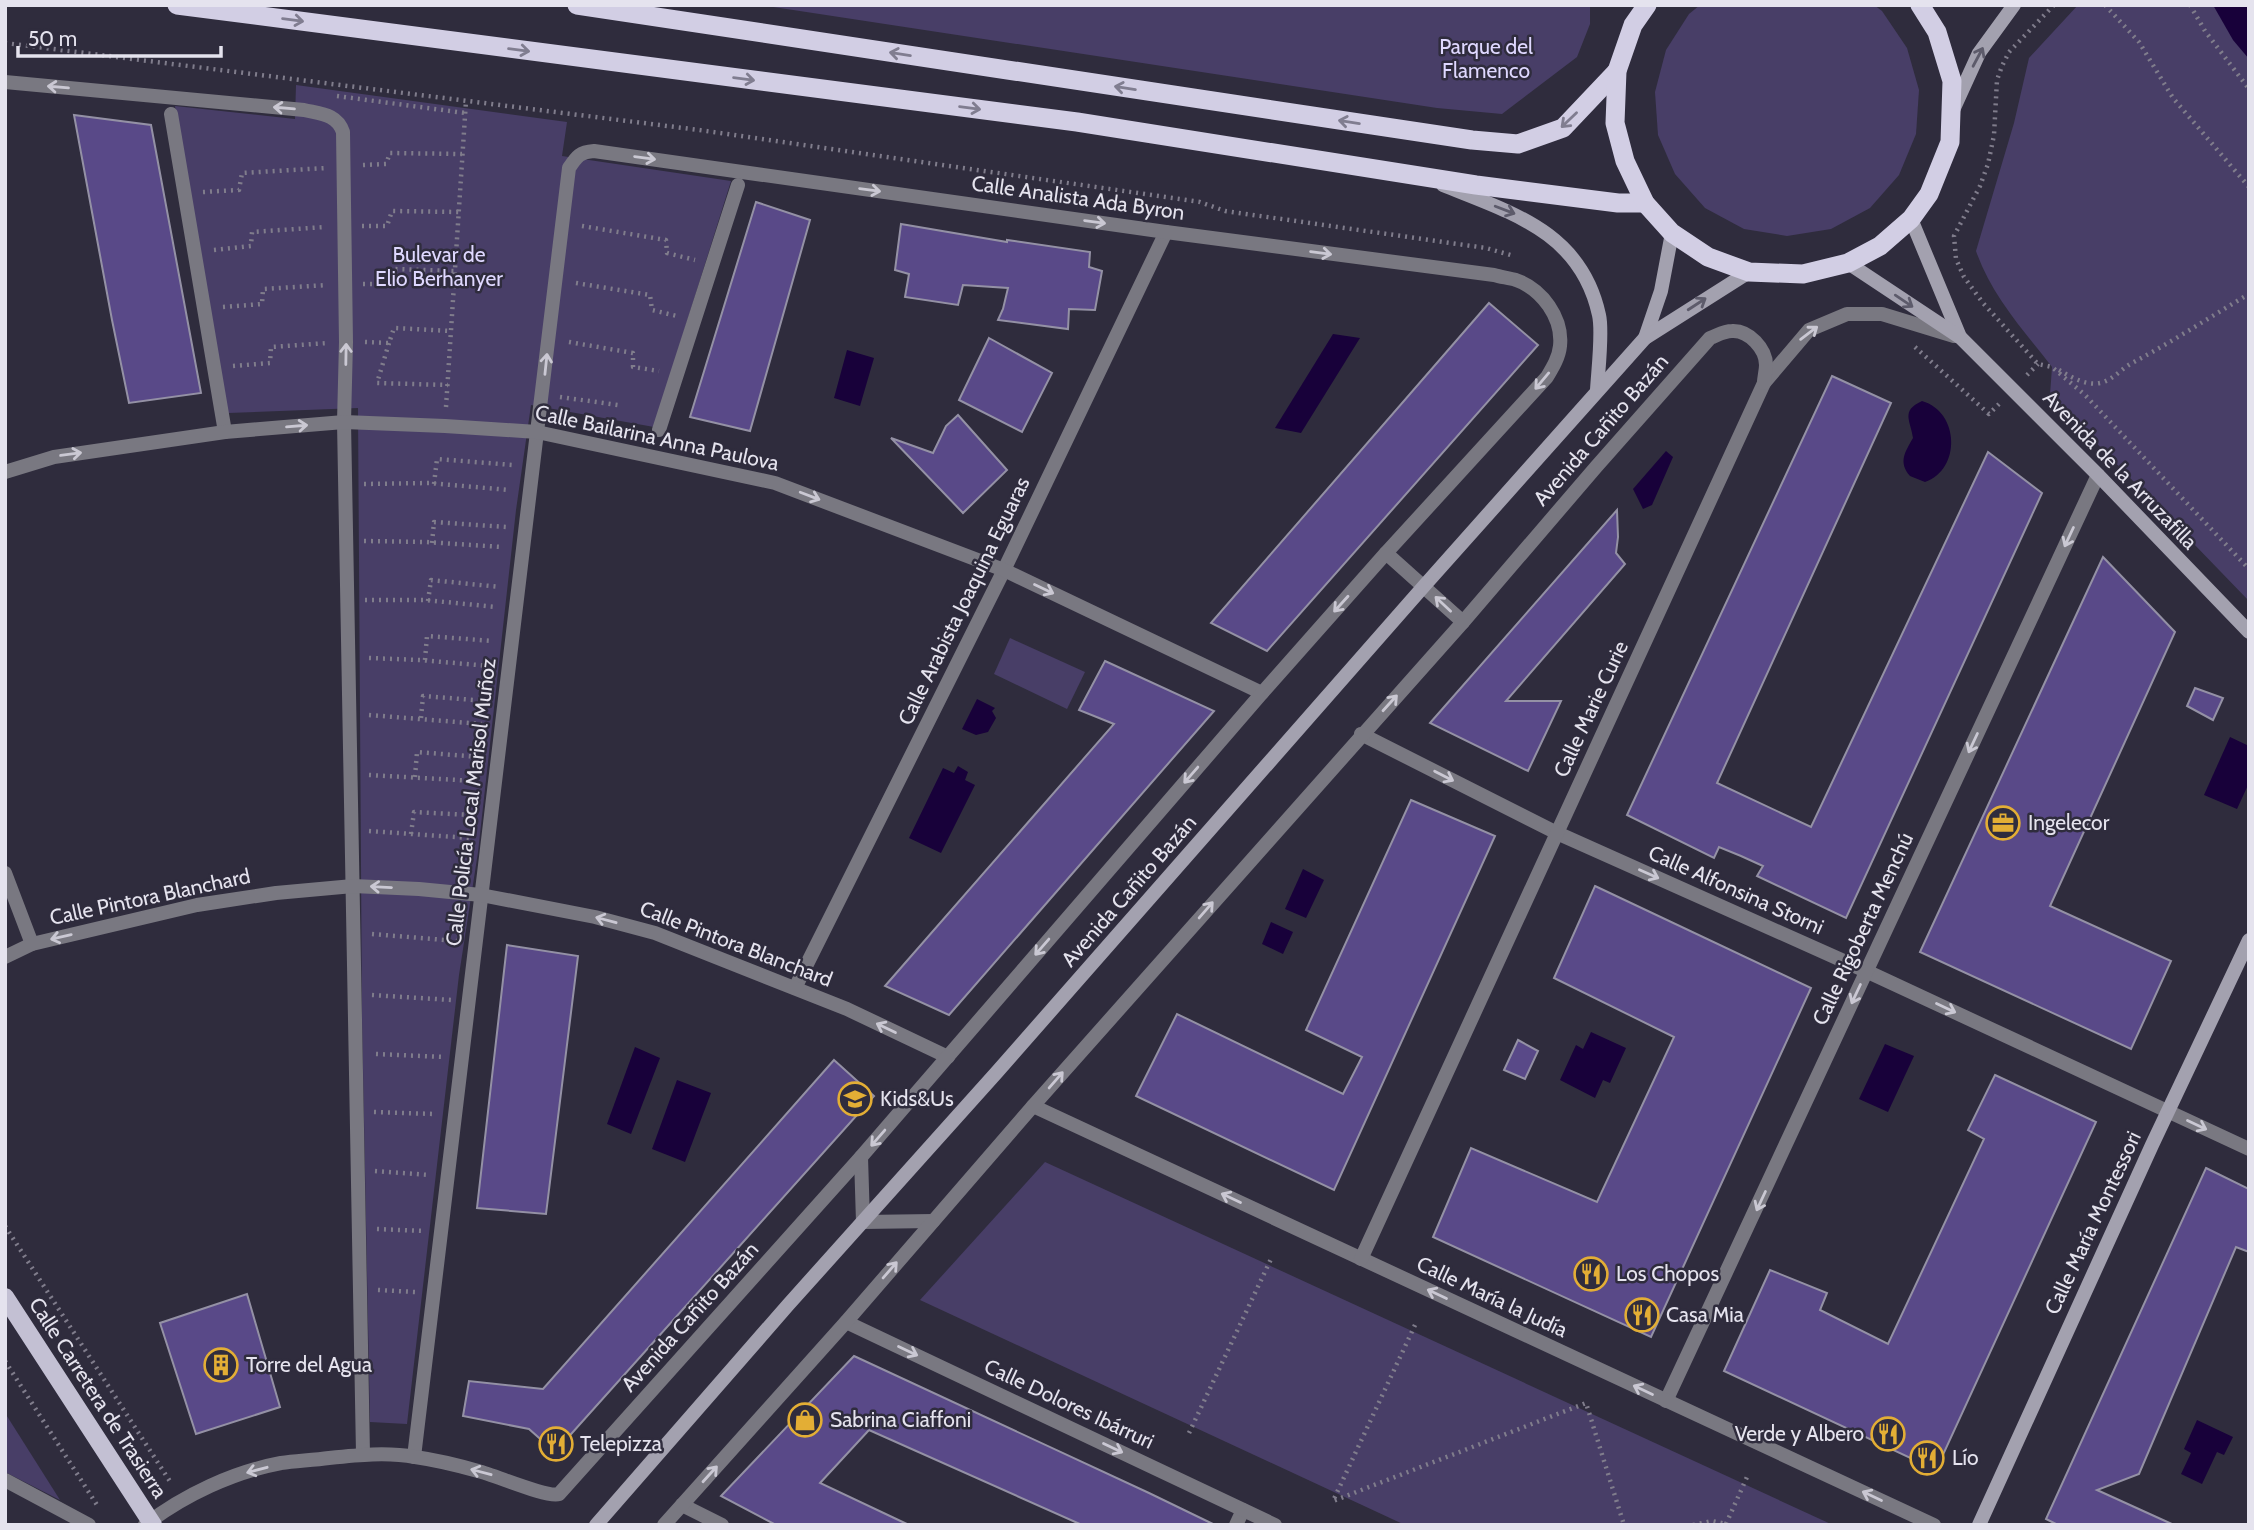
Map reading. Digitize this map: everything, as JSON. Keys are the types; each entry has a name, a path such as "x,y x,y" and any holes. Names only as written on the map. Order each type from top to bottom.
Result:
{"highway":[{"path":"177,5 1064,120 1419,176 1618,203 1645,204"},
{"path":"577,5 1472,140 1518,144 1563,128 1617,71"},
{"path":"1647,5 1633,25 1617,71 1615,123 1625,161 1645,204 1672,233 1708,257 1749,272 1803,274 1847,263 1880,246 1911,219 1929,194 1950,142 1952,81 1937,32 1920,5"}],"main road":[{"path":"1629,5 1633,25"},
{"path":"1951,114 1979,53 2014,5"},
{"path":"1419,176 1518,215 1557,240 1587,279 1600,317 1597,390"},
{"name":"Avenida de la Arruzafilla","path":"1911,219 1961,338"},
{"name":"Avenida Cañito Bazán","path":"1646,338 1661,291 1672,233"},
{"name":"Avenida de la Arruzafilla","path":"1847,263 1961,338 2249,632"},
{"name":"Avenida Cañito Bazán","path":"596,1525 1597,390 1646,338 1749,272"},
{"name":"Calle María Montessori","path":"1979,1525 2249,940"},
{"name":"Calle Carretera de Trasierra","path":"5,1297 150,1523"}],"street":[{"path":"5,82 304,110 335,118 343,132 346,342 344,422 363,1454"},
{"path":"172,114 225,432"},
{"name":"Calle Analista Ada Byron","path":"578,154 594,151 1166,232 1494,275 1518,281 1538,293 1556,318"},
{"name":"Calle Policía Local Marisol Muñoz","path":"414,1457 569,168 578,154"},
{"path":"659,430 738,185"},
{"name":"Calle Arabista Joaquina Eguaras","path":"795,988 1004,570 1166,232"},
{"name":"Calle Marie Curie","path":"1362,1259 1763,383 1809,330 1847,314 1882,314 1961,338"},
{"name":"Avenida Cañito Bazán","path":"414,1457 480,1471 524,1485 545,1495 553,1496 565,1489 861,1157 1262,692 1547,377 1556,362 1560,346 1556,318"},
{"name":"Avenida Cañito Bazán","path":"664,1525 846,1322 1361,734 1463,622 1710,338 1736,330 1751,338 1763,349 1766,364 1763,383"},
{"name":"Calle Bailarina Anna Paulova","path":"5,472 54,457 225,432 344,422 537,432 775,483 1004,570 1262,692"},
{"name":"Calle Rigoberta Menchú","path":"1667,1401 2098,475"},
{"path":"1386,553 1463,622"},
{"name":"Calle Alfonsina Storni","path":"1361,734 1558,833 1866,971 2249,1149"},
{"path":"5,873 32,944"},
{"name":"Calle Pintora Blanchard","path":"5,957 32,944 197,905 276,893 353,886 481,895 595,917 655,933 795,988 948,1057"},
{"name":"Calle María la Judía","path":"1033,1106 1934,1525"},
{"path":"861,1157 863,1222 933,1221"},
{"name":"Calle Dolores Ibárruri","path":"846,1322 1275,1525"},
{"path":"150,1523 182,1501 239,1475 281,1464 363,1454 414,1457"},
{"path":"5,1480 89,1525"},
{"path":"682,1506 722,1525"},
{"path":"1237,1525 1243,1510"}],"path":[{"path":"2054,5 2010,52 1997,80 1994,135 1988,164 1980,186 1954,236 1956,260 1964,277 1983,303 2038,364 2052,367 2075,379 2100,383 2249,294"},
{"path":"2105,5 2139,42 2173,98 2249,187"},
{"path":"2190,5 2205,31 2249,89"},
{"path":"331,96 465,113"},
{"path":"445,426 466,101"},
{"path":"185,192 239,190 242,173 386,164 390,153 462,154"},
{"path":"195,252 251,246 252,232 387,226 392,211 459,212"},
{"path":"582,226 666,240 667,253 713,264"},
{"path":"205,308 262,304 263,289 345,284 386,285 393,269 455,271"},
{"path":"576,283 650,295 652,310 695,320"},
{"path":"448,385 377,383 394,328 451,331"},
{"path":"215,368 271,363 271,347 346,342 389,343"},
{"path":"569,342 633,353 634,367 677,375"},
{"path":"2052,367 2085,395 2249,569"},
{"path":"542,394 618,405"},
{"path":"434,484 437,459 518,465"},
{"path":"363,484 434,484 530,492"},
{"path":"432,543 434,522 511,527"},
{"path":"363,541 508,548"},
{"path":"428,601 430,580 504,587"},
{"path":"364,600 428,601 502,607"},
{"path":"425,660 427,636 498,641"},
{"path":"364,658 495,666"},
{"path":"421,718 423,696 491,701"},
{"path":"364,715 489,725"},
{"path":"415,777 417,752 485,757"},
{"path":"365,775 482,781"},
{"path":"411,834 414,812 478,816"},
{"path":"365,831 476,839"},
{"path":"353,932 475,943"},
{"path":"354,994 469,1001"},
{"path":"354,1052 462,1058"},
{"path":"355,1112 455,1115"},
{"path":"357,1170 448,1176"},
{"path":"5,1226 182,1501"},
{"path":"358,1229 442,1231"},
{"path":"1189,1433 1272,1259"},
{"path":"360,1289 434,1292"},
{"path":"1415,1325 1333,1501 1586,1403 1624,1525"},
{"path":"5,1361 103,1513"},
{"path":"1693,1525 1712,1521 1726,1525 1747,1477"}],"green space":[{"name":"Parque del Flamenco","path":"761,5 1590,5 1590,24 1577,57 1502,114 1437,108"},
{"path":"1700,5 1874,5 1882,11 1907,48 1919,90 1916,134 1899,175 1870,208 1831,229 1787,236 1744,229 1705,208 1675,174 1658,135 1655,92 1666,50 1689,14"},
{"path":"2078,5 2249,5 2249,601 2050,395 2052,367 1999,298 1976,251 2014,123 2029,58"},
{"name":"Bulevar de Elio Berhanyer","path":"296,85 567,122 562,156 731,181 654,427 531,405 516,510 478,852 459,975 407,1424 370,1422 362,1018 358,408 228,413 175,106 295,119"},
{"path":"1010,638 1085,672 1067,709 994,674"},
{"path":"1045,1162 1833,1525 1405,1525 920,1300"},
{"path":"5,1413 60,1500 5,1472"}],"shaded area":[{"path":"2213,5 2249,5 2249,59 2233,40"},
{"path":"1333,334 1360,338 1301,433 1275,428"},
{"path":"847,350 874,358 860,406 834,398"},
{"path":"1922,401 1935,407 1944,417 1951,441 1945,466 1937,476 1925,482 1910,476 1904,466 1905,452 1913,438 1909,413"},
{"path":"1666,451 1673,457 1652,505 1643,509 1633,489"},
{"path":"977,699 995,708 992,711 996,718 988,732 976,735 962,729"},
{"path":"2230,737 2249,746 2249,783 2237,809 2204,795"},
{"path":"958,766 968,772 965,780 975,785 941,853 909,838 943,768 954,773"},
{"path":"1303,869 1324,880 1306,918 1285,909"},
{"path":"1271,922 1293,932 1283,954 1262,944"},
{"path":"1591,1032 1626,1048 1610,1083 1603,1080 1595,1098 1560,1080 1576,1045 1583,1049"},
{"path":"1885,1044 1914,1056 1888,1112 1859,1099"},
{"path":"635,1047 660,1058 631,1134 607,1124"},
{"path":"677,1080 711,1093 685,1162 652,1149"},
{"path":"2197,1420 2233,1437 2224,1455 2217,1452 2202,1484 2181,1474 2191,1453 2184,1449"}],"building":[{"path":"74,115 151,125 201,393 129,403"},
{"path":"756,202 810,220 750,431 690,417"},
{"path":"901,224 1007,242 1090,252 1089,267 1102,271 1095,310 1069,309 1068,329 998,320 1008,288 963,285 958,305 905,297 909,274 895,270"},
{"path":"1489,303 1538,345 1267,651 1211,623"},
{"path":"989,338 1052,373 1022,432 959,400"},
{"path":"1832,376 1891,403 1717,783 1811,827 1988,452 2042,493 1846,918 1757,876 1763,866 1719,847 1714,858 1627,815"},
{"path":"958,415 1007,470 963,513 891,438 933,453 946,426"},
{"path":"1617,510 1616,553 1625,564 1506,701 1561,701 1528,771 1430,723"},
{"path":"2103,557 2175,632 2050,906 2171,961 2131,1049 1920,952"},
{"path":"1105,661 1214,711 949,1015 885,986 1114,724 1079,710"},
{"path":"2195,688 2223,698 2213,720 2187,706"},
{"path":"1411,800 1495,836 1334,1190 1136,1096 1177,1014 1343,1094 1362,1057 1306,1030"},
{"path":"1595,886 1811,988 1651,1337 1433,1237 1471,1148 1597,1202 1674,1037 1554,978"},
{"path":"507,945 578,956 546,1214 477,1208"},
{"path":"1518,1040 1538,1051 1525,1079 1504,1070"},
{"path":"834,1060 874,1096 555,1452 529,1429 463,1416 469,1381 543,1389"},
{"path":"1995,1075 2096,1122 1936,1470 1724,1371 1770,1270 1827,1293 1820,1310 1888,1344 1984,1139 1968,1130"},
{"path":"2206,1168 2249,1189 2249,1252 2236,1247 2139,1474 2097,1490 2174,1525 2058,1525 2046,1519"},
{"name":"Torre del Agua","path":"247,1294 280,1407 196,1434 160,1323"},
{"path":"854,1356 1215,1525 1082,1525 869,1430 820,1483 909,1525 776,1525 721,1496"}],"place":[{"name":"Ingelecor","path":"2003,823"},
{"name":"Kids&Us","path":"855,1099"},
{"name":"Los Chopos","path":"1591,1274"},
{"name":"Casa Mia","path":"1642,1315"},
{"name":"Torre del Agua","path":"221,1365"},
{"name":"Sabrina Ciaffoni","path":"805,1420"},
{"name":"Verde y Albero","path":"1888,1434"},
{"name":"Telepizza","path":"556,1444"},
{"name":"Lío","path":"1927,1458"}]}
